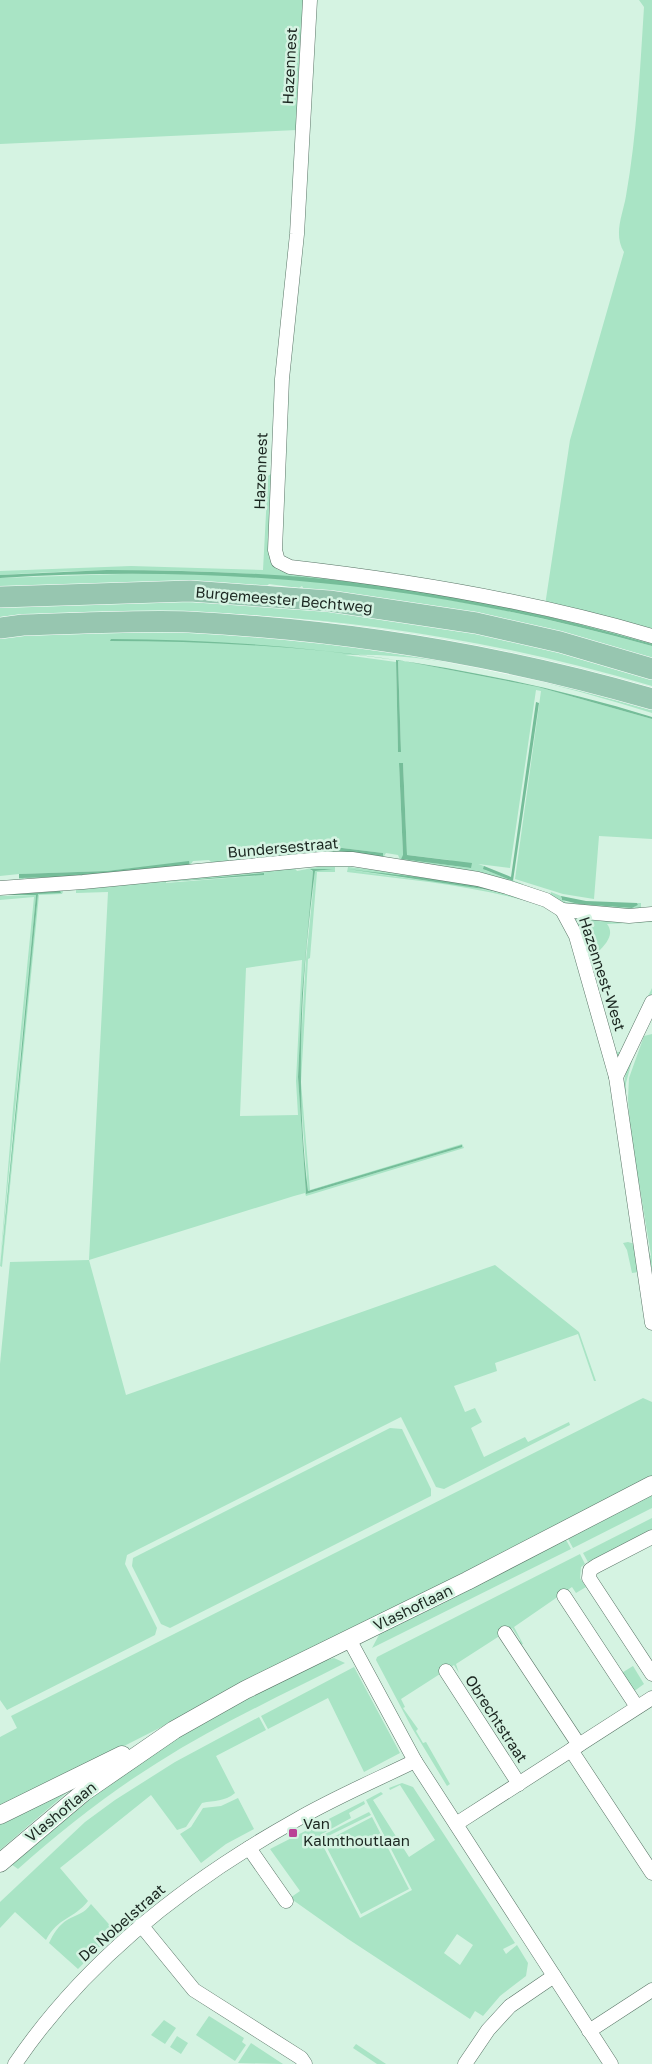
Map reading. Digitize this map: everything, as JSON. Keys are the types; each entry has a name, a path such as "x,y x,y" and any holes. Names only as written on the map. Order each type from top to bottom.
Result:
{"main road":[{"name":"Burgemeester Bechtweg","path":"0,598 190,591 329,601 476,623 560,642 652,669"},
{"name":"Burgemeester Bechtweg","path":"0,628 23,625 188,622 328,632 471,655 593,681 652,699"}],"street":[{"name":"Hazennest","path":"310,0 297,234 282,379 278,444 275,550 278,561 290,567 392,579 497,597 652,636"},
{"name":"Bundersestraat","path":"0,888 83,882 305,860 352,859 478,879 546,900 562,910"},
{"name":"Hazennest-West","path":"562,910 628,916 652,914"},
{"name":"Hazennest-West","path":"562,910 576,936 616,1077 652,1323"},
{"name":"Hazennest-West","path":"616,1077 652,1002"},
{"name":"Vlashoflaan","path":"0,1815 174,1730 245,1690 467,1581 652,1485"},
{"path":"652,1537 596,1566 590,1570 589,1578 652,1674"},
{"path":"564,1596 637,1707"},
{"path":"506,1633 575,1748 646,1850 652,1873"},
{"path":"350,1639 415,1761 611,2064"},
{"name":"Obrechtstraat","path":"446,1671 519,1784"},
{"name":"Obrechtstraat","path":"456,1824 652,1698"},
{"name":"Vlashoflaan","path":"0,1863 84,1792 174,1730"},
{"name":"De Nobelstraat","path":"15,2064 30,2041 102,1959 188,1888 297,1819 415,1761"},
{"path":"249,1848 286,1901"},
{"path":"141,1925 194,1990 301,2058 305,2064"},
{"path":"465,2064 488,2030 510,2006 554,1976"},
{"path":"589,2031 652,1990"}],"shaded area":[{"path":"0,0 306,0 297,130 0,144"},
{"path":"639,0 652,0 652,644 492,605 411,591 329,581 165,570 82,571 0,575 0,571 131,566 263,570 268,476 271,474 271,562 278,570 352,579 544,612 570,440 624,252 619,238 619,231 630,173 638,102 644,7"},
{"path":"107,570 279,575 391,587 523,611 609,632 652,644 652,646 570,625 489,608 409,594 329,584 248,577 167,574 84,574 0,578 0,575"},
{"path":"151,573 297,579 360,586 444,599 528,615 652,646 652,661 304,589 302,586 299,588 269,584 263,590 0,592 0,578"},
{"path":"159,601 305,609 413,622 526,644 652,677 652,686 572,664 492,646 411,632 329,622 247,615 165,612 82,612 0,617 0,607"},
{"path":"0,631 302,632 652,702 652,713 578,691 461,664 383,655 345,655 396,662 398,752 401,752 398,660 538,687 652,719 652,839 599,836 594,899 563,894 515,879 541,691 536,690 510,868 478,864 484,866 485,870 523,884 523,887 550,895 551,892 561,896 561,899 566,902 631,908 638,905 637,903 641,903 641,911 573,908 402,864 398,855 386,853 381,861 331,853 329,848 319,849 318,853 276,858 269,847 264,846 256,859 216,867 209,860 193,861 187,870 22,883 19,880 19,874 0,876","holes":["399,763 403,763 407,855 449,860 471,868 401,859 403,856","334,847 383,853 382,857 334,851","189,862 190,865 78,877 24,879 20,874 107,871"]},
{"path":"111,639 180,640 248,644 352,654 253,645 110,641"},
{"path":"396,660 398,660 401,752 398,752"},
{"path":"408,662 519,682 585,698 652,717 652,719 538,687"},
{"path":"536,702 539,703 513,881 483,869 484,866 511,877"},
{"path":"399,763 403,763 407,855 472,863 471,868 401,859 403,855"},
{"path":"334,847 383,853 383,857 333,850"},
{"path":"189,861 190,866 78,877 19,878 19,874 107,871"},
{"path":"293,866 297,871 317,867 335,867 335,872 317,872 310,958 308,959 301,1082 310,1190 462,1144 464,1148 306,1196 305,1193 89,1260 108,892 76,893 76,889","holes":["334,869 315,871 306,959 299,1074 308,1191 462,1147 306,1194 298,1077 302,993 313,871 310,870","264,873 264,875 166,883 166,882","302,960 296,1081 298,1115 240,1116 246,968"]},
{"path":"348,867 446,879 518,896 541,905 469,888 347,872","holes":["348,870 475,886 516,896 466,886"]},
{"path":"310,869 334,869 315,871 306,951 301,1031 301,1071 304,1151 308,1191 462,1145 462,1147 306,1194 298,1077 302,993 313,871"},
{"path":"348,869 482,886 533,900 553,910 516,896 483,889"},
{"path":"264,873 264,875 166,882"},
{"path":"65,887 62,894 39,895 2,1267 0,1266 38,894 60,891 0,895"},
{"path":"60,891 61,893 38,894 1,1266 36,895 0,895"},
{"path":"36,895 0,1264 34,897 0,900 0,896"},
{"path":"561,896 586,901 637,903 638,905 632,908 579,904 562,900"},
{"path":"576,915 652,917 652,922 607,924 610,935 604,946 598,952 587,950 616,1052 621,1052 652,988 652,993 619,1065 573,918"},
{"path":"652,1009 652,1014 634,1053 626,1083 626,1105 631,1142 628,1099 629,1078 644,1036 652,1034 652,1267 650,1269 652,1304 627,1155 633,1151 632,1143 625,1140 623,1102 626,1072 630,1059","holes":["639,1183 651,1255 636,1184"]},
{"path":"623,1243 635,1244 639,1272 632,1273 627,1250"},
{"path":"89,1260 126,1395 495,1265 579,1332 596,1381 594,1381 578,1334 495,1363 497,1371 454,1386 465,1412 475,1408 482,1422 471,1428 484,1457 525,1437 528,1442 569,1422 570,1425 444,1489 436,1487 401,1417 127,1555 125,1564 157,1628 155,1635 7,1710 0,1700 0,1364 10,1262"},
{"path":"643,1398 652,1402 652,1478 0,1809 0,1737 17,1728 11,1716"},
{"path":"390,1428 402,1429 431,1489 431,1496 170,1628 161,1624 132,1566 133,1558"},
{"path":"652,1495 652,1508 573,1548 567,1537"},
{"path":"652,1518 652,1529 588,1562 583,1553"},
{"path":"565,1538 571,1549 372,1648 380,1633"},
{"path":"580,1554 585,1564 581,1567 580,1578 586,1587 576,1593 572,1587 514,1627 523,1644 520,1645 520,1640 512,1628 456,1664 459,1673 454,1665 401,1699 405,1707 403,1708 418,1729 416,1731 423,1743 426,1742 450,1784 447,1786 412,1728 376,1660 377,1657"},
{"path":"334,1658 345,1663 226,1723 157,1763 85,1813 18,1869 8,1862 120,1771 213,1716 323,1661"},
{"path":"633,1666 644,1684 633,1692 620,1674"},
{"path":"354,1667 400,1753 364,1772 328,1698 268,1729 261,1716"},
{"path":"259,1717 266,1730 216,1756 235,1793 223,1799 202,1803 186,1827 177,1830 151,1795 60,1868 88,1901 83,1907 61,1922 46,1940 15,1912 0,1928 0,1902 85,1822 115,1800 175,1762"},
{"path":"402,1783 413,1787 515,1943 503,1949 506,1954 517,1945 528,1963 526,1976 500,1996 483,2016 475,2011 470,2019 348,1939 290,1898 300,1891 270,1849 364,1801 365,1804 349,1813 351,1818 320,1835 369,1812 371,1815 320,1840 360,1918 412,1890 366,1800 381,1792 383,1794 373,1800 409,1857 435,1840 400,1785 390,1790 389,1788","holes":["457,1934 473,1945 460,1965 444,1953"]},
{"path":"71,1789 0,1850 0,1824"},
{"path":"238,1798 254,1829 226,1844 201,1863 180,1834 191,1827 203,1808 221,1806"},
{"path":"372,1817 409,1889 361,1914 324,1842"},
{"path":"91,1904 115,1931 78,1969 49,1943 61,1924 83,1912"},
{"path":"209,2016 244,2038 242,2042 246,2045 235,2061 196,2035"},
{"path":"164,2020 176,2028 165,2044 151,2035"},
{"path":"177,2036 188,2043 181,2054 170,2047"},
{"path":"251,2043 283,2064 238,2063"},
{"path":"356,2044 386,2064 377,2064 353,2048"}],"place":[{"name":"Van Kalmthoutlaan","path":"293,1833"}]}
